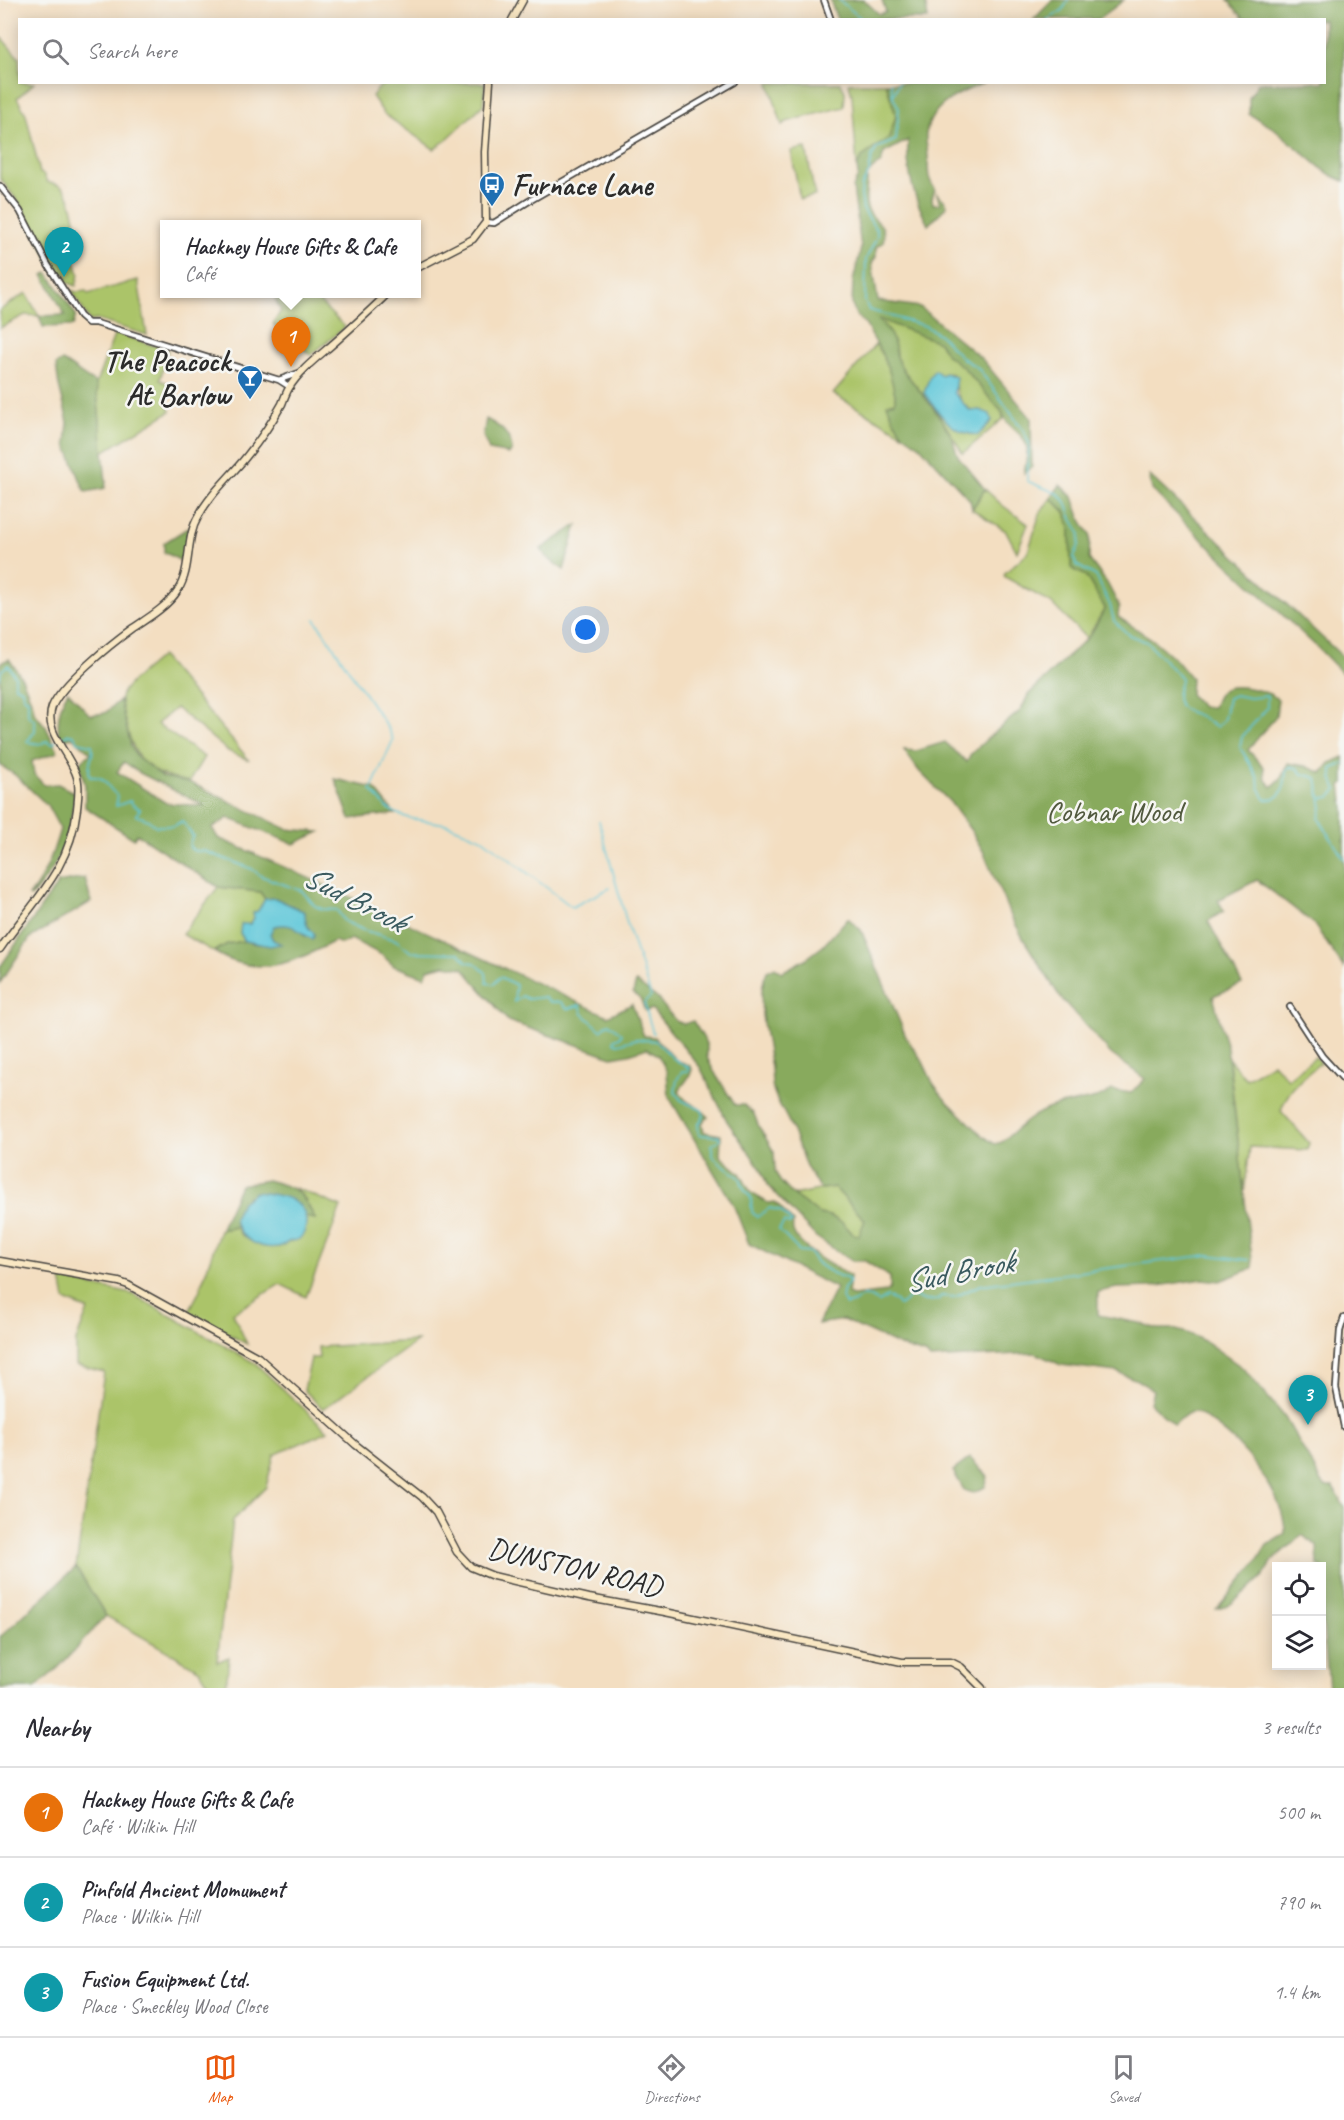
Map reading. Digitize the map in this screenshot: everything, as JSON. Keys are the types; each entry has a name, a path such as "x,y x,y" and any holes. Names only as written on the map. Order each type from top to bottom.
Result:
{"main road":[{"path":"513,18 523,0"},
{"path":"421,266 472,239 486,222 485,152 490,84"},
{"path":"0,950 64,859 75,824 79,794 77,777 56,740 51,717 55,701 70,682 89,665 178,591 197,518 212,496 247,456 265,431 290,387 304,371 383,298"},
{"name":"DUNSTON ROAD","path":"0,1261 119,1281 135,1287 164,1306 258,1357 356,1445 422,1497 436,1512 457,1552 471,1567 494,1576 589,1598 723,1623 903,1662 951,1662 962,1667 982,1688"}],"street":[{"path":"824,0 830,18"},
{"path":"486,222 494,224 529,201 732,84"},
{"path":"0,186 20,211 48,265 80,316 88,322 96,322 279,380 290,387"},
{"path":"279,380 304,371"},
{"path":"1290,1007 1322,1056 1344,1080"},
{"path":"1344,1318 1340,1331 1336,1388 1344,1427"}],"green space":[{"path":"830,0 864,0 879,14 886,12 882,0 925,0 928,18 837,18"},
{"path":"1053,0 1124,0 1100,18 1035,18"},
{"path":"1228,0 1344,0 1344,181 1328,174 1275,129 1249,114 1249,98 1257,84 1326,84 1326,18 1243,18"},
{"path":"0,36 18,57 18,84 33,84 17,98 26,114 40,173 44,175 47,182 65,190 72,207 77,230 68,241 79,274 76,286 64,281 68,278 65,273 61,275 49,260 22,207 0,178"},
{"path":"382,84 485,84 483,105 434,149 384,114 372,96"},
{"path":"769,84 841,84 845,92 844,107 782,125"},
{"path":"849,84 886,84 896,116 889,138 862,157 857,167"},
{"path":"886,84 982,84 965,91 940,107 929,124 926,140 929,177 935,189 933,204 940,204 937,194 947,206 928,225 912,184 908,162 908,140 884,153 881,163 872,169 867,176 866,197 868,210 882,227 884,236 883,243 876,247 876,257 872,263 878,301 920,307 982,359 1031,418 1032,467 1024,473 1027,454 1025,442 963,367 947,355 939,342 878,319 889,331 895,346 896,357 904,371 938,414 951,435 958,456 985,489 972,509 970,500 920,446 903,434 895,422 887,404 895,402 890,374 881,352 865,324 856,315 852,305 853,281 861,248 853,188 858,176 857,167 862,157 889,138 896,116"},
{"path":"806,148 815,196 800,199 791,151"},
{"path":"48,273 76,315 73,326 43,327 39,316 65,315 43,275"},
{"path":"138,280 147,335 97,320 90,321 71,290 86,291 88,294"},
{"path":"26,293 39,316 25,315 0,328 0,310"},
{"path":"275,298 315,298 345,327 311,355 273,324 281,311"},
{"path":"877,318 939,342 947,355 963,367 1002,412 1003,419 963,453 938,414 904,371 896,357 895,346","holes":["953,374 954,384 964,404 975,413 992,421 978,435 941,375"]},
{"path":"115,333 168,350 160,380 172,385 166,401 171,411 103,452 96,383"},
{"path":"876,344 887,364 894,387 895,402 888,404 903,434 833,394"},
{"path":"62,361 96,383 105,488 86,492 66,444 68,422 56,365"},
{"path":"486,419 507,435 512,451 509,454 489,450 483,436"},
{"path":"1149,475 1344,658 1344,675 1152,490"},
{"name":"Cobnar Wood","path":"1060,485 1073,497 1081,520 1090,535 1089,559 1107,583 1119,606 1118,617 1152,639 1176,660 1191,678 1190,694 1202,707 1213,707 1222,691 1233,687 1254,689 1278,699 1276,716 1248,750 1264,767 1265,779 1272,787 1281,778 1288,763 1305,766 1322,773 1330,763 1344,757 1344,783 1341,785 1344,810 1344,968 1313,923 1257,880 1218,900 1224,911 1208,921 1242,984 1213,996 1227,1048 1253,1268 1220,1281 1202,1279 1098,1292 1098,1315 1190,1334 1206,1342 1243,1368 1284,1416 1325,1487 1334,1487 1344,1507 1344,1688 1329,1688 1326,1655 1326,1562 1318,1562 1317,1546 1302,1535 1273,1560 1263,1576 1244,1594 1228,1606 1217,1609 1256,1563 1267,1545 1285,1534 1278,1503 1259,1470 1235,1441 1200,1414 1190,1412 1174,1425 1150,1403 1153,1390 1117,1372 1061,1365 1035,1353 930,1359 927,1355 900,1346 843,1320 818,1324 836,1288 749,1244 733,1204 669,1097 667,1072 658,1055 647,1048 612,1057 508,1021 463,968 445,965 428,969 425,977 394,966 382,955 351,939 341,944 335,941 305,956 275,965 246,965 214,952 227,944 245,941 256,944 277,943 270,934 274,926 279,925 291,926 305,936 309,930 305,922 305,912 275,898 265,899 260,892 218,887 137,834 134,839 85,807 85,785 79,763 91,753 72,737 60,740 59,715 68,691 90,715 105,713 120,700 131,746 137,757 163,777 189,782 287,829 320,832 294,844 228,818 212,828 218,838 365,903 608,1016 632,1004 644,1036 654,1037 676,1060 689,1065 692,1069 690,1076 679,1091 685,1099 708,1117 702,1123 704,1132 721,1135 720,1156 740,1173 751,1193 768,1203 775,1202 793,1222 793,1231 802,1244 818,1257 850,1276 848,1294 853,1296 887,1292 890,1288 890,1277 865,1261 852,1261 816,1237 767,1185 761,1169 727,1121 700,1067 652,1009 645,1011 641,1000 633,993 636,982 657,998 676,1021 684,1024 693,1021 707,1046 707,1057 713,1070 735,1105 744,1105 754,1114 774,1152 775,1171 780,1181 793,1195 819,1214 830,1216 843,1223 853,1234 859,1235 865,1220 834,1187 821,1189 815,1181 806,1166 775,1094 761,1004 763,981 767,971 775,967 782,972 807,958 823,946 848,918 861,930 907,1039 922,1060 933,1083 943,1097 982,1135 995,1144 1002,1142 1039,1113 1061,1105 1099,1097 1112,1090 1131,1093 1145,1079 1111,1054 1060,997 1008,910 983,851 972,832 950,802 919,771 904,750 916,751 945,742 967,762 971,754 1021,710 1028,695 1091,634 1105,608 1086,576 1071,568 1070,527 1065,512 1051,498","holes":["124,762 140,773 205,806 166,803 117,772"]},
{"path":"985,489 1028,524 1017,552 1006,531 972,509"},
{"path":"1051,498 1065,512 1070,528 1071,567 1086,576 1105,608 1087,639 1051,603 1005,577 1004,574 1028,552 1040,513"},
{"path":"577,525 564,570 546,557 541,549"},
{"path":"189,527 183,562 164,552 164,543"},
{"path":"161,656 249,760 228,751 176,708 157,724 204,757 189,782 153,770 139,757 129,735 121,697 128,685"},
{"path":"9,659 22,678 34,712 46,727 58,752 32,761 34,774 44,785 58,784 75,793 67,837 57,861 31,897 29,896 40,881 48,864 60,829 47,805 15,775 0,765 0,663"},
{"path":"335,779 374,788 395,814 350,819"},
{"path":"85,878 91,902 30,938 0,983 0,967 58,883"},
{"path":"218,887 260,892 265,899 258,911 253,913 254,918 240,933 245,941 227,944 214,952 182,934"},
{"path":"1315,1057 1320,1063 1291,1090 1281,1111 1309,1143 1307,1150 1250,1147 1244,1193 1229,1059 1246,1079 1273,1063 1288,1079"},
{"path":"267,1180 286,1186 302,1196 315,1219 305,1217 300,1207 248,1196 238,1210 235,1218 236,1227 220,1230 240,1185"},
{"path":"834,1187 865,1220 860,1236 853,1234 843,1223 830,1216 819,1214 793,1195"},
{"path":"295,1188 341,1207 306,1297 280,1284 233,1313 247,1344 188,1313 199,1292 220,1230 236,1227 241,1235 279,1247 299,1239 306,1225 305,1217 315,1218 304,1198"},
{"path":"61,1279 132,1294 255,1363 328,1431 274,1455 266,1487 233,1520 217,1662 229,1657 226,1688 211,1688 200,1670 106,1616 76,1567 104,1372 76,1365 76,1341 88,1310 65,1300"},
{"path":"417,1341 323,1409 304,1390 311,1358 319,1358 318,1347"},
{"path":"970,1458 988,1477 985,1487 973,1493 964,1490 953,1471"},
{"path":"76,1567 106,1616 59,1667 35,1688 0,1688 0,1637"}],"water":[{"path":"935,370 941,375 945,373 956,377 954,393 970,411 980,410 990,414 992,421 978,435 968,434 953,427 924,393 930,376"},
{"path":"275,898 305,912 306,924 314,933 312,939 291,926 281,925 274,926 270,934 273,940 281,944 270,946 245,941 240,933 241,924 250,924 254,918 253,913 258,911 265,899"},
{"path":"255,1192 287,1198 300,1207 306,1222 301,1237 280,1246 270,1247 256,1244 245,1237 234,1219 241,1203"}],"waterway":[{"path":"839,0 861,18"},
{"path":"1050,18 1063,10 1068,0"},
{"path":"891,84 893,97 899,108 896,140 877,148 872,156 869,173 862,185 861,195 863,209 877,231 877,237 866,259 865,301 869,310 925,326 940,335 962,358 978,368 1024,431 1029,443 1027,481 1059,494 1066,502 1080,533 1079,545 1074,557 1076,565 1096,576 1110,605 1114,621 1129,635 1147,642 1181,678 1177,697 1183,708 1217,727 1224,719 1228,698 1235,695 1250,698 1267,696 1267,708 1242,737 1240,747 1258,778 1259,787 1265,799 1276,798 1279,795 1284,787 1286,771 1291,767 1297,768 1302,774 1317,778 1322,808 1319,819 1344,859"},
{"path":"893,96 898,84"},
{"path":"315,619 389,730 393,740 371,790 387,808 408,818 446,824 483,839 572,907 610,888"},
{"name":"Sud Brook","path":"0,678 1,671 8,665 15,676 15,686 22,689 23,696 28,699 28,715 35,721 35,731 27,742 41,744 46,741 53,744 56,741"},
{"name":"Sud Brook","path":"60,739 73,734 78,742 92,745 90,777 103,780 118,796 116,806 130,801 140,809 136,815 156,826 174,826 182,821 193,836 190,848 195,851 204,851 302,891 315,906 337,910 344,921 363,930 396,940 411,952 459,953 467,962 475,963 486,973 487,983 494,984 500,977 516,985 514,1002 522,996 528,999 545,997 550,1002 561,1002 567,1009 580,1005 583,1014 601,1030 609,1023 622,1034 615,1039 614,1042 618,1044 636,1039 656,1041 673,1058 689,1068 688,1071 682,1071 677,1080 675,1092 681,1100 702,1110 704,1116 698,1125 699,1135 719,1136 720,1139 712,1145 712,1156 740,1178 751,1198 752,1212 757,1217 770,1208 782,1212 792,1223 784,1222 779,1230 799,1251 810,1252 820,1266 848,1279 850,1282 844,1288 842,1298 846,1305 864,1295 879,1302 887,1297 899,1305 911,1295 925,1301 938,1300 941,1296 955,1297 980,1285 1208,1255 1249,1260"},
{"path":"1322,798 1330,797 1337,790 1332,778 1332,769 1344,763"},
{"path":"599,821 628,927 651,996 644,1003 653,1033"}],"place":[{"name":"Furnace Lane","path":"492,208"},
{"name":"Pinfold Ancient Momument","path":"64,277"},
{"name":"Hackney House Gifts & Cafe","path":"291,367"},
{"name":"The Peacock At Barlow","path":"250,401"},
{"name":"Fusion Equipment Ltd.","path":"1308,1425"}]}
